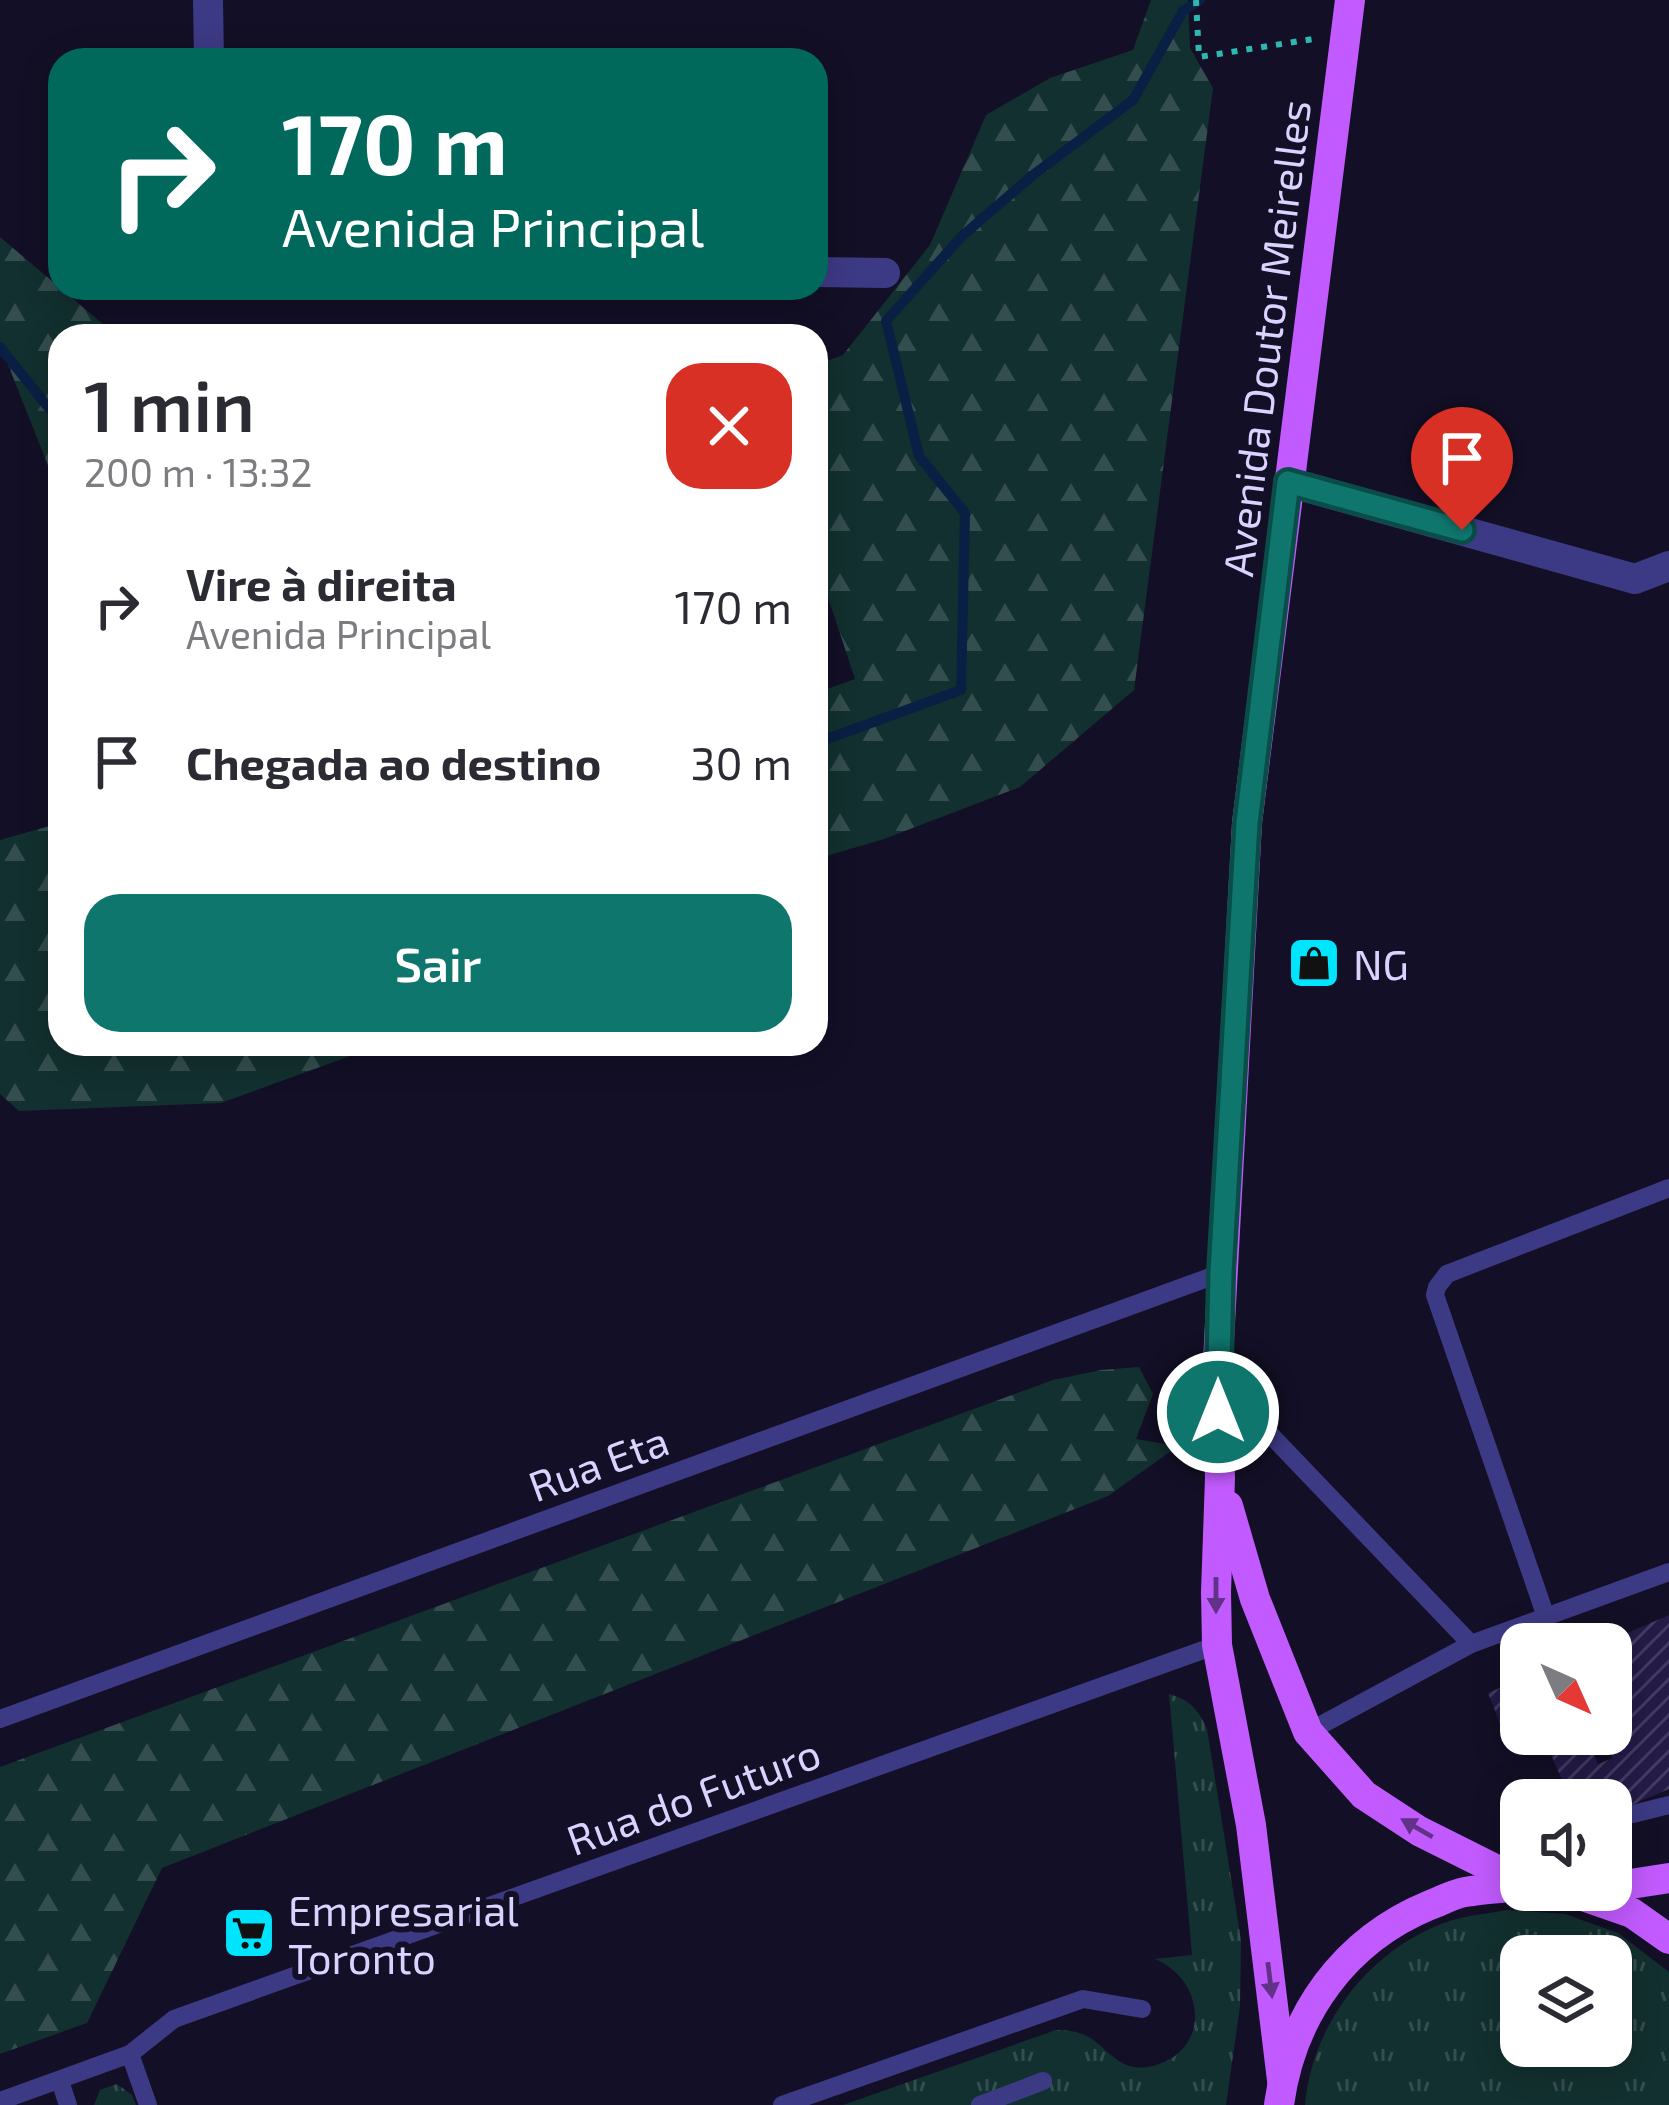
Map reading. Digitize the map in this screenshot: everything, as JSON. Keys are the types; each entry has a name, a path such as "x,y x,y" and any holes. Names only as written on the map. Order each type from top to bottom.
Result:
{"main road":[{"name":"Avenida Doutor Meirelles","path":"1281,2092 1251,1826 1217,1646 1217,1379 1247,823 1350,0"},
{"name":"Avenida Doutor Meirelles","path":"1220,1478 1255,1599 1308,1732 1364,1796 1500,1873"},
{"path":"1632,1883 1669,1877"},
{"path":"1281,2092 1305,2016 1345,1961 1398,1918 1461,1892 1500,1887"},
{"path":"1627,1911 1669,1939"}],"street":[{"path":"208,0 209,48"},
{"path":"828,272 885,273"},
{"path":"1288,482 1635,579 1669,566"}],"lane":[{"path":"1546,1617 1435,1295 1437,1287 1448,1274 1669,1188"},
{"name":"Rua Eta","path":"0,1719 1221,1273"},
{"path":"1217,1379 1471,1644"},
{"path":"1308,1732 1471,1644 1669,1572"},
{"name":"Rua do Futuro","path":"0,2101 130,2054 174,2019 1217,1646"},
{"path":"1632,1812 1669,1805"},
{"path":"782,2105 1083,1999 1142,2008"},
{"path":"130,2054 148,2105"},
{"path":"59,2081 68,2105"},
{"path":"980,2105 1043,2081"}],"path":[{"path":"1196,0 1199,57 1346,33"}],"green space":[{"path":"1151,0 1188,0 1190,48 1213,88 1134,690 1020,787 828,855 828,689 855,679 828,597 828,361 843,355 930,245 986,115 1050,78 1133,50"},
{"path":"0,237 48,278 48,300 74,300 103,324 48,324 48,465 7,362 0,355"},
{"path":"48,826 48,1056 350,1056 221,1103 19,1111 0,1094 0,840"},
{"path":"1139,1367 1153,1394 1136,1439 1178,1446 1108,1496 162,1868 87,2023 0,2054 0,1767 1053,1380"},
{"path":"1169,1694 1193,1706 1207,1729 1241,1940 1240,2006 1226,2105 843,2105 1056,2030 1084,2035 1117,2060 1139,2068 1168,2060 1183,2049 1192,2034 1193,2000 1173,1970 1155,1959 1192,1955"},
{"path":"1502,1911 1565,1914 1621,1935 1500,1935 1500,2067 1632,2067 1632,1944 1669,1972 1669,2105 1305,2105 1320,2045 1352,1991 1397,1948 1453,1920"},
{"path":"117,2084 132,2095 136,2105 94,2105 100,2090"}],"building":[{"path":"1669,1615 1669,1789 1632,1805 1632,1779 1562,1779 1551,1755 1594,1755 1598,1764 1612,1755 1632,1755 1632,1631"},
{"path":"1500,1688 1500,1723 1488,1693"}],"waterway":[{"path":"828,739 961,690 965,513 919,456 886,321 962,236 1133,100 1183,11 1200,0"},
{"path":"0,347 48,407"}],"place":[{"name":"NG","path":"1314,963"},
{"name":"Empresarial Toronto","path":"249,1933"}],"route":[{"path":"1218,1412 1221,1273 1247,823 1288,482 1462,530"}]}
